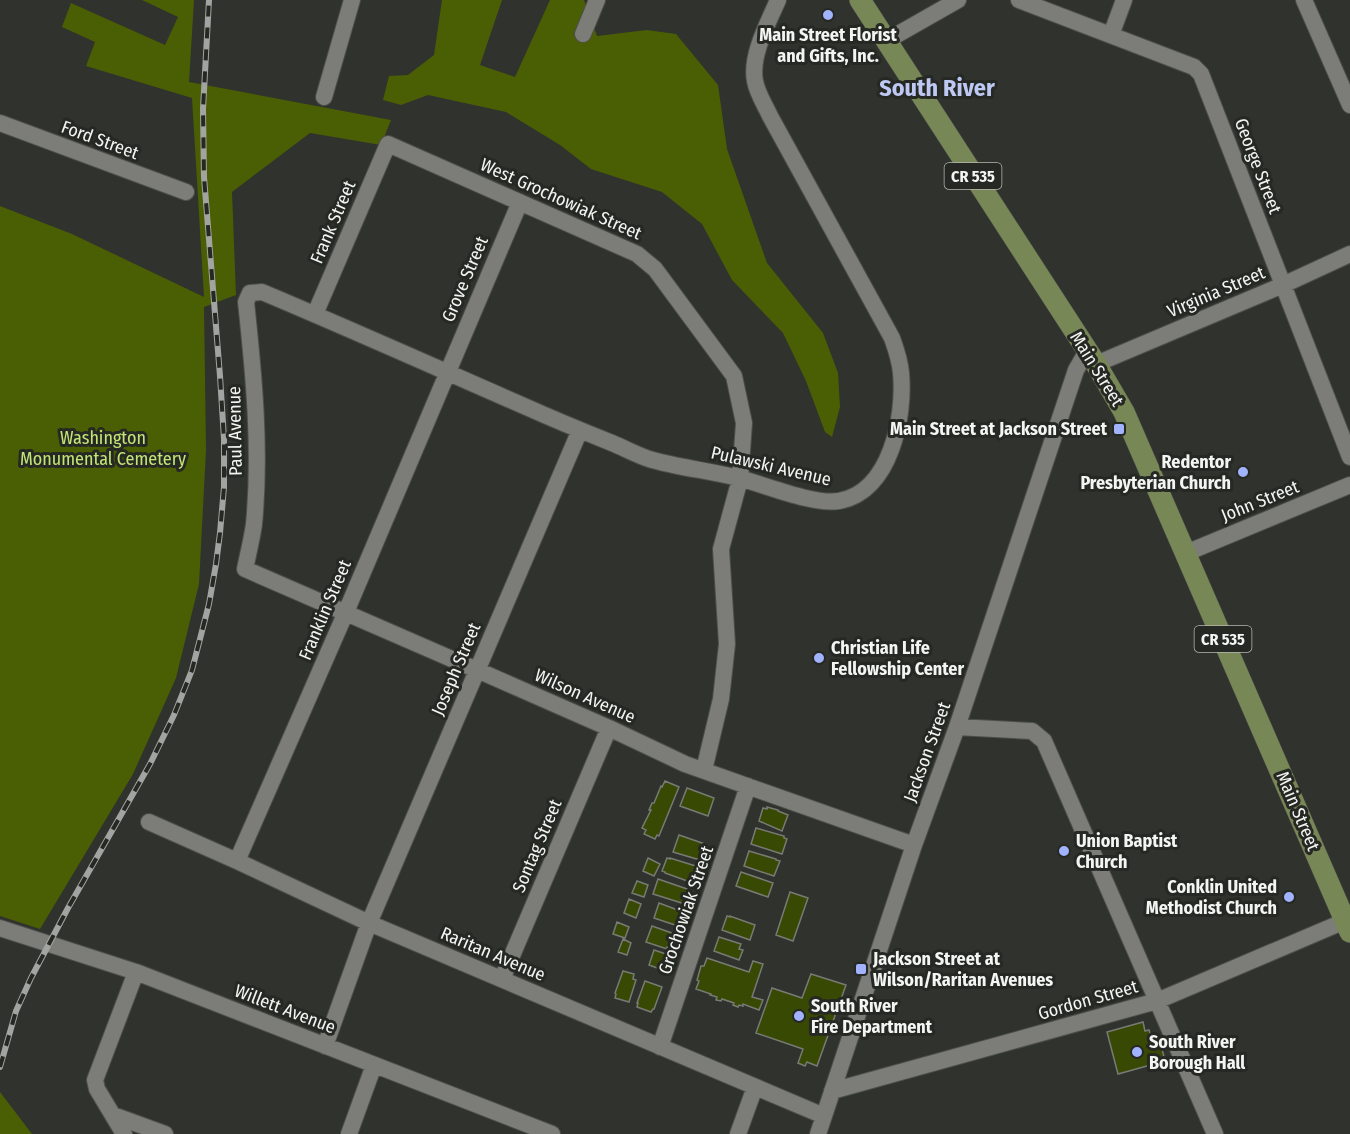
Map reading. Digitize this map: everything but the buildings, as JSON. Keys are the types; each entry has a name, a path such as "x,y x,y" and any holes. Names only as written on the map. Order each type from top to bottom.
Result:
{"main road":[{"name":"Main Street","path":"860,0 1124,412 1348,927"}],"street":[{"path":"324,97 352,0"},
{"path":"583,34 597,0"},
{"name":"Pulawski Avenue","path":"250,293 262,292 315,314 649,459 740,479 814,500 838,501 849,498 864,489 878,474 893,446 902,406 901,372 892,338 770,116 755,83 753,70 756,56 778,0"},
{"path":"886,41 958,0"},
{"name":"George Street","path":"1019,0 1194,67 1201,74 1350,457"},
{"path":"1111,35 1124,0"},
{"path":"1304,0 1350,105"},
{"name":"Ford Street","path":"0,123 186,192"},
{"name":"West Grochowiak Street","path":"388,144 638,254 655,269 734,376 744,423 740,479 721,549 727,644 721,699 704,770"},
{"name":"Frank Street","path":"315,314 388,144"},
{"name":"Grove Street","path":"447,373 520,202"},
{"name":"Virginia Street","path":"1091,358 1283,285 1350,254"},
{"name":"Paul Avenue","path":"245,569 254,526 257,476 255,396 246,302 250,293"},
{"name":"Jackson Street","path":"818,1134 1076,370 1091,358"},
{"name":"Franklin Street","path":"237,861 447,373"},
{"name":"Joseph Street","path":"325,1046 369,923 580,430"},
{"name":"John Street","path":"1186,553 1350,485"},
{"name":"Wilson Avenue","path":"245,569 686,764 914,845"},
{"path":"957,727 1032,731 1044,741 1215,1134"},
{"name":"Sontag Street","path":"502,979 609,728"},
{"name":"Grochowiak Street","path":"660,1047 748,786"},
{"name":"Raritan Avenue","path":"149,822 369,923 824,1116"},
{"name":"Gordon Street","path":"832,1091 1157,1001 1348,927"},
{"name":"Willett Avenue","path":"0,928 136,972 552,1134"},
{"path":"124,1134 97,1089 95,1080 136,972"},
{"path":"349,1134 374,1065"},
{"path":"738,1134 755,1087"},
{"path":"113,1115 165,1134"}],"green space":[{"name":"Washington Monumental Cemetery","path":"142,0 194,0 189,82 391,120 381,145 310,133 232,192 236,295 204,307 206,450 199,584 176,678 133,774 40,929 0,916 0,206 72,234 204,297 192,98 86,66 95,42 62,27 71,3 165,45 178,17"},
{"path":"442,0 502,0 480,65 515,77 550,0 584,0 597,36 647,30 676,34 718,85 727,149 767,263 823,333 838,373 840,407 832,437 825,432 806,381 783,333 732,280 702,224 662,192 591,169 560,145 506,112 428,95 401,105 383,100 389,76 408,75 434,55"},
{"path":"0,1092 32,1134 0,1134"}],"railway":[{"path":"0,1067 16,1011 31,978 150,764 174,715 192,670 209,604 220,533 224,487 220,376 204,177 203,109 209,0"}],"place":[{"name":"Main Street Florist and Gifts, Inc.","path":"828,15"},
{"name":"Main Street at Jackson Street","path":"1119,429"},
{"name":"Redentor Presbyterian Church","path":"1243,472"},
{"name":"Christian Life Fellowship Center","path":"819,658"},
{"name":"Union Baptist Church","path":"1064,851"},
{"name":"Conklin United Methodist Church","path":"1289,897"},
{"name":"Jackson Street at Wilson/Raritan Avenues","path":"861,969"},
{"name":"South River Fire Department","path":"799,1016"},
{"name":"South River Borough Hall","path":"1137,1052"}],"district":[{"name":"South River","path":"937,88"}]}
